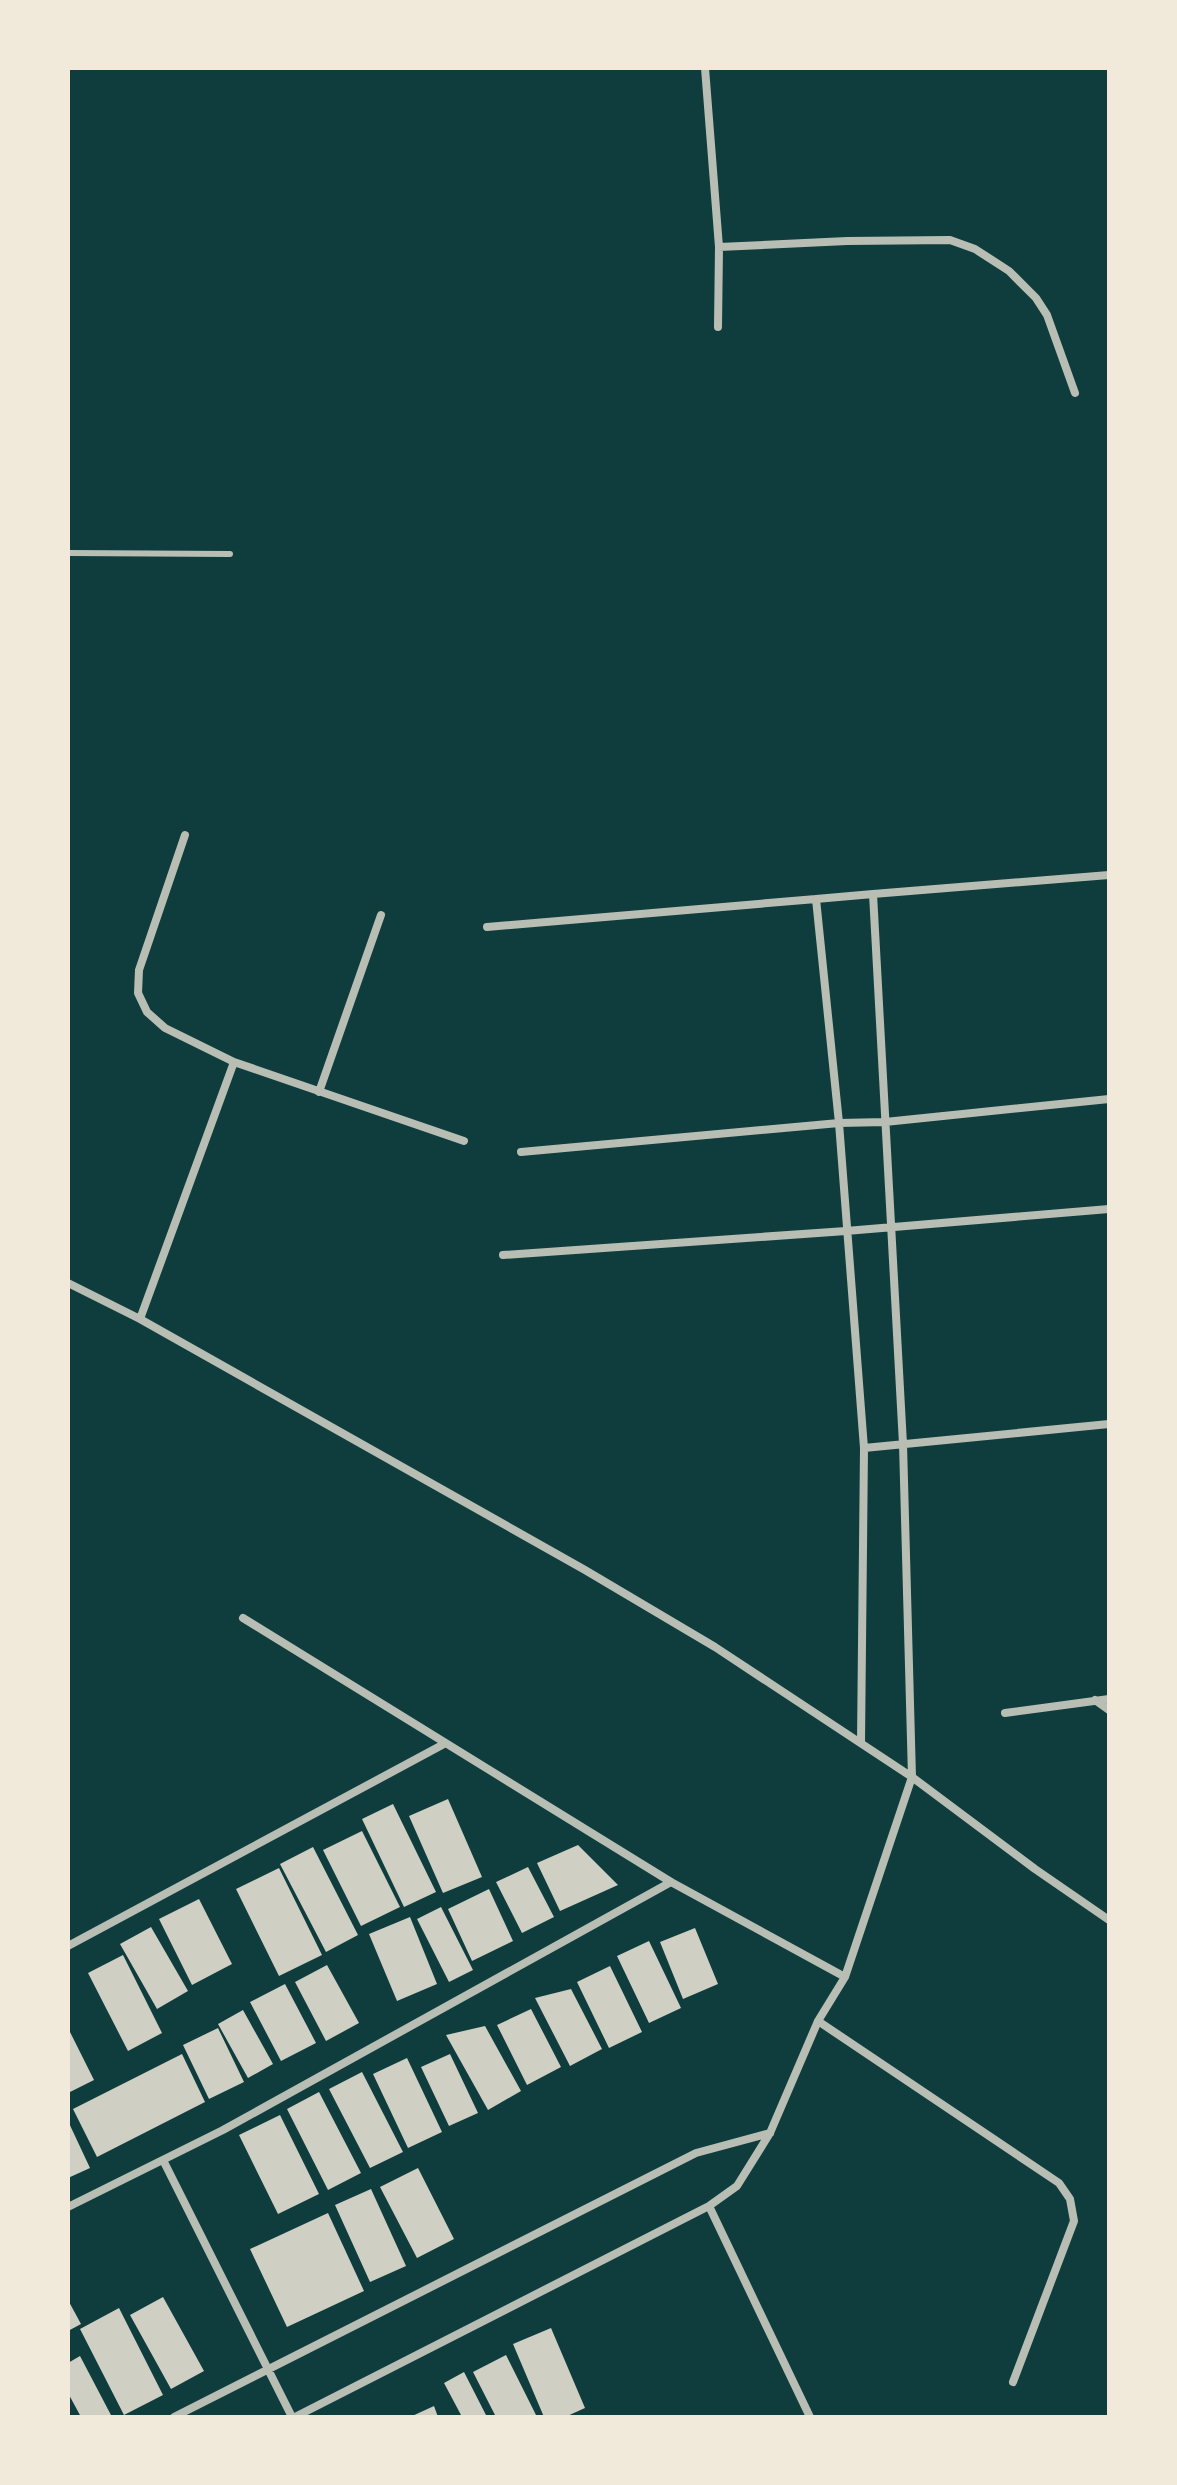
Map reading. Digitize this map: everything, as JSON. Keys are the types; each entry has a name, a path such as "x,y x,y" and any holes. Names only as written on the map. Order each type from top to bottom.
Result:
{"street":[{"path":"705,68 719,247 718,327"},
{"path":"719,247 950,240 975,249 1009,271 1036,298 1047,315 1075,393"},
{"path":"185,835 139,970 138,993 147,1012 165,1028 234,1062 464,1141"},
{"path":"487,927 1109,875"},
{"path":"163,2160 294,2417 709,2206 737,2186 770,2133 818,2021 845,1977 912,1777 903,1444 873,894"},
{"path":"816,899 839,1123 864,1448 861,1743"},
{"path":"319,1092 381,915"},
{"path":"140,1319 234,1062"},
{"path":"521,1152 839,1123 885,1122 1109,1099"},
{"path":"503,1255 1109,1209"},
{"path":"68,1283 140,1319 585,1570 715,1647 912,1777 1109,1920"},
{"path":"864,1448 1109,1424"},
{"path":"243,1618 671,1882 845,1977"},
{"path":"1005,1713 1109,1699"},
{"path":"1095,1700 1109,1710"},
{"path":"68,1946 444,1744"},
{"path":"68,2207 223,2130 671,1882"},
{"path":"818,2021 1059,2183 1070,2199 1074,2221 1013,2382"},
{"path":"174,2417 696,2153 770,2133"},
{"path":"709,2206 810,2417"}],"lane":[{"path":"68,553 230,554"}],"building":[{"path":"448,1799 482,1877 443,1893 409,1816"},
{"path":"393,1804 436,1892 404,1907 362,1819"},
{"path":"362,1831 400,1907 361,1926 323,1850"},
{"path":"578,1845 618,1885 560,1911 537,1863"},
{"path":"313,1847 358,1935 326,1952 280,1864"},
{"path":"528,1867 554,1917 522,1933 496,1882"},
{"path":"279,1868 322,1955 279,1976 236,1889"},
{"path":"489,1889 513,1941 472,1961 448,1909"},
{"path":"199,1899 232,1964 192,1985 159,1919"},
{"path":"441,1907 473,1970 449,1982 417,1919"},
{"path":"410,1917 437,1984 397,2001 369,1934"},
{"path":"151,1927 188,1991 157,2009 120,1944"},
{"path":"695,1928 718,1984 683,1999 660,1942"},
{"path":"649,1941 681,2008 649,2023 617,1956"},
{"path":"123,1955 162,2033 128,2051 88,1973"},
{"path":"327,1965 359,2023 326,2041 295,1982"},
{"path":"610,1966 642,2032 609,2048 577,1982"},
{"path":"285,1984 316,2043 281,2061 250,2002"},
{"path":"571,1989 602,2049 570,2066 535,1998"},
{"path":"531,2009 561,2067 527,2085 497,2025"},
{"path":"243,2010 273,2064 248,2078 218,2024"},
{"path":"485,2026 521,2091 488,2110 446,2035"},
{"path":"68,2028 94,2080 68,2093"},
{"path":"218,2028 244,2082 209,2099 183,2045"},
{"path":"182,2054 205,2102 97,2157 73,2109"},
{"path":"450,2054 478,2113 449,2126 421,2067"},
{"path":"407,2058 442,2132 408,2148 373,2074"},
{"path":"362,2072 403,2152 370,2168 329,2089"},
{"path":"319,2092 361,2173 328,2190 287,2109"},
{"path":"280,2115 319,2194 278,2214 239,2135"},
{"path":"68,2121 90,2168 68,2178"},
{"path":"418,2168 454,2239 417,2258 380,2187"},
{"path":"371,2189 406,2266 370,2282 335,2205"},
{"path":"328,2213 364,2291 287,2327 250,2249"},
{"path":"163,2297 204,2371 171,2389 130,2315"},
{"path":"68,2300 81,2324 68,2331"},
{"path":"119,2308 163,2395 124,2415 80,2329"},
{"path":"551,2328 585,2408 565,2417 544,2417 513,2344"},
{"path":"506,2355 537,2417 496,2417 473,2372"},
{"path":"80,2356 112,2417 81,2417 68,2393 68,2363"},
{"path":"464,2372 487,2417 456,2417 461,2415 444,2383"},
{"path":"434,2406 438,2417 410,2417"}]}
